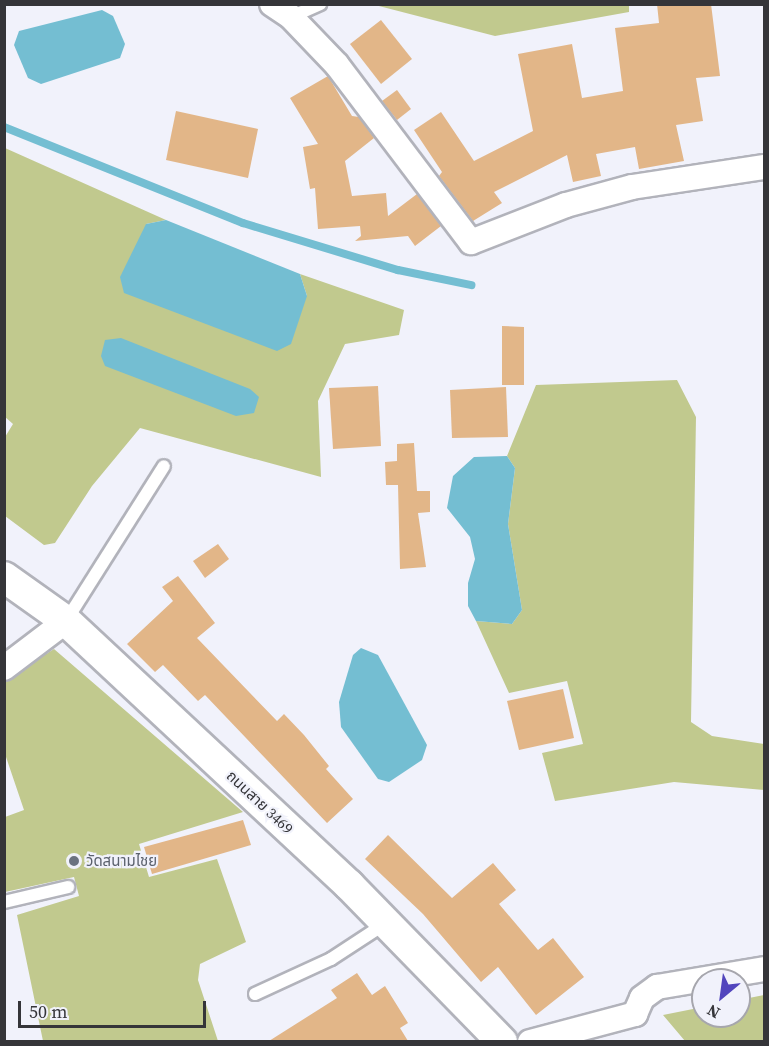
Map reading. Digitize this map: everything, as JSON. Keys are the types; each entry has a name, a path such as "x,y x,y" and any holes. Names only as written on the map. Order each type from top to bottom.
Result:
{"street":[{"path":"281,11 337,65 471,242 566,205 632,187 765,167"},
{"name":"ถนนสาย 3469","path":"4,577 66,621 387,923 502,1041"},
{"path":"4,668 66,621"},
{"path":"530,1041 635,1014 642,998 657,987 765,969"}],"lane":[{"path":"281,11 320,4"},
{"path":"66,621 164,466"},
{"path":"4,902 68,887"},
{"path":"255,994 331,959 387,923"}],"green space":[{"path":"629,4 629,12 495,36 375,5"},
{"path":"5,148 166,220 146,224 307,296 300,274 404,310 399,335 345,344 318,401 321,477 140,428 92,486 55,543 44,545 5,516 5,437 13,424 4,416"},
{"path":"677,380 696,417 691,722 712,736 764,744 764,790 674,782 555,801 542,753 583,744 567,681 509,693 476,621 512,624 522,610 508,524 515,468 507,456 536,385"},
{"path":"54,649 243,812 139,844 149,877 217,859 246,942 200,964 198,980 218,1041 43,1041 17,915 79,896 74,877 5,892 5,817 24,810 5,754 5,680"},
{"path":"764,995 764,1041 685,1041 663,1015 691,1009 691,1028 751,1028 751,998"}],"water":[{"path":"102,10 113,16 125,44 120,58 41,84 28,78 14,45 19,31"},
{"path":"166,220 300,274 307,296 291,344 277,351 124,293 120,277 146,224"},
{"path":"121,338 250,389 259,397 254,413 236,416 105,366 101,356 105,340"},
{"path":"507,456 515,468 508,524 522,610 512,624 476,621 468,606 468,583 475,559 470,537 447,508 453,476 474,457"},
{"path":"361,648 378,655 427,745 422,760 389,782 378,779 341,727 339,702 353,655"}],"building":[{"path":"657,4 711,4 720,76 696,78 703,121 676,125 684,161 639,169 635,147 596,154 601,176 573,182 567,155 494,192 502,203 473,221 439,176 442,172 414,130 441,112 474,161 533,131 518,54 572,44 582,98 623,91 615,28 659,23"},
{"path":"381,20 412,59 381,84 350,44"},
{"path":"328,76 352,116 359,117 374,138 345,161 352,196 386,193 388,216 417,194 441,226 415,246 408,236 355,241 361,236 360,226 318,229 315,188 310,189 303,147 318,144 290,98"},
{"path":"397,90 411,109 397,120 382,101"},
{"path":"176,111 258,129 248,178 166,160"},
{"path":"502,326 524,327 524,385 502,385"},
{"path":"378,386 381,446 333,449 329,388"},
{"path":"506,387 508,437 452,438 450,390"},
{"path":"414,443 417,491 430,491 430,512 418,513 426,567 400,569 398,485 386,485 385,462 397,461 397,444"},
{"path":"218,544 229,559 205,578 193,561"},
{"path":"178,576 215,623 197,638 277,721 284,714 304,735 329,766 326,769 353,799 327,823 205,695 198,701 163,665 155,672 127,644 173,601 162,587"},
{"path":"563,689 574,738 519,750 507,701"},
{"path":"243,820 251,845 152,874 144,847"},
{"path":"388,835 452,898 493,863 516,890 499,904 538,950 553,938 584,977 536,1015 498,967 481,982 423,914 365,859"},
{"path":"357,973 372,995 385,986 408,1023 400,1028 408,1041 269,1041 337,998 331,990"}],"waterway":[{"path":"4,127 243,223 398,270 471,285"}],"place":[{"name":"วัดสนามไชย","path":"74,861"}]}
